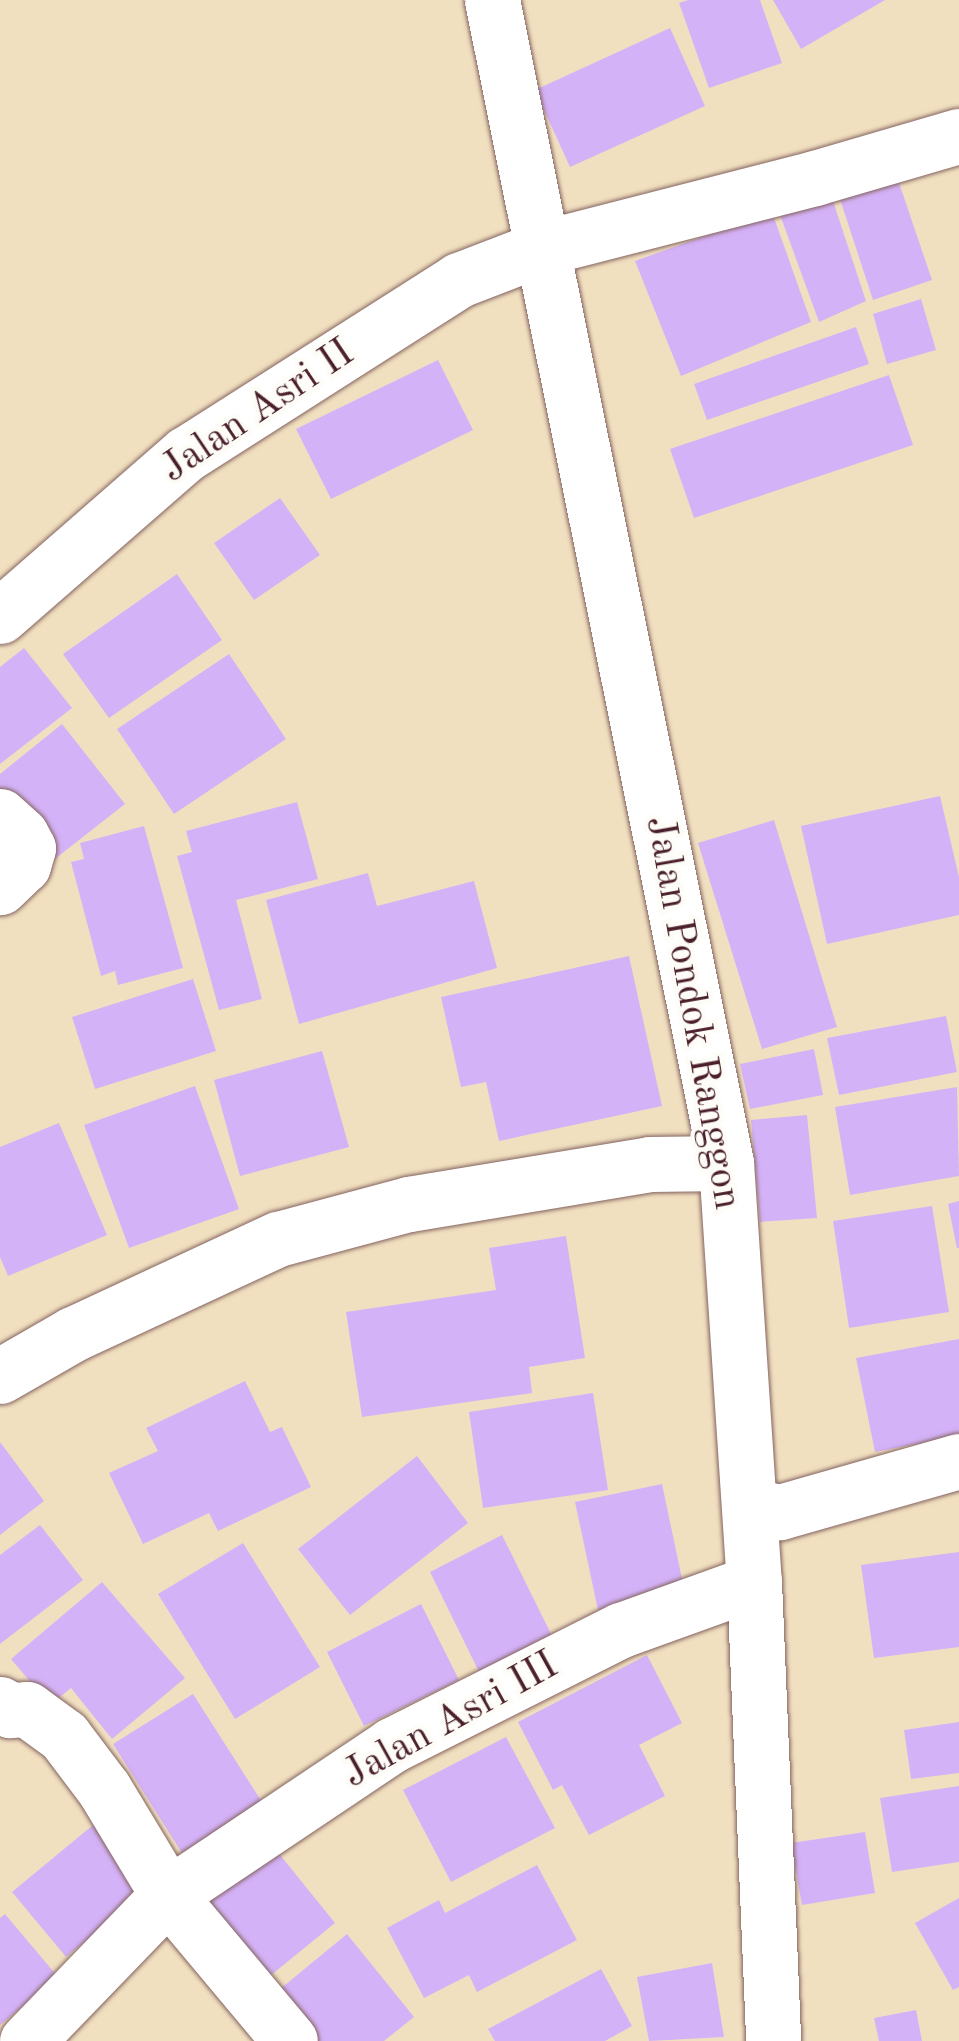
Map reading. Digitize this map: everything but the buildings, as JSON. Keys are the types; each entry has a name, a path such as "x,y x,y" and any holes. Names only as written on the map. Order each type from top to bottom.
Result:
{"street":[{"name":"Jalan Pondok Ranggon","path":"492,0 726,1163 754,1582 774,2041"},
{"name":"Jalan Asri II","path":"0,616 186,454 458,280 542,248 815,178 959,136"},
{"path":"0,816 22,835 28,848 23,865 0,888"},
{"path":"0,1376 73,1334 278,1239 408,1204 650,1164 726,1163"},
{"path":"749,1505 780,1512 959,1461"},
{"name":"Jalan Asri III","path":"27,2041 168,1895 392,1746 621,1630 754,1582"},
{"path":"0,1704 10,1710 27,1708 64,1736 104,1788 168,1895 290,2041"}]}
